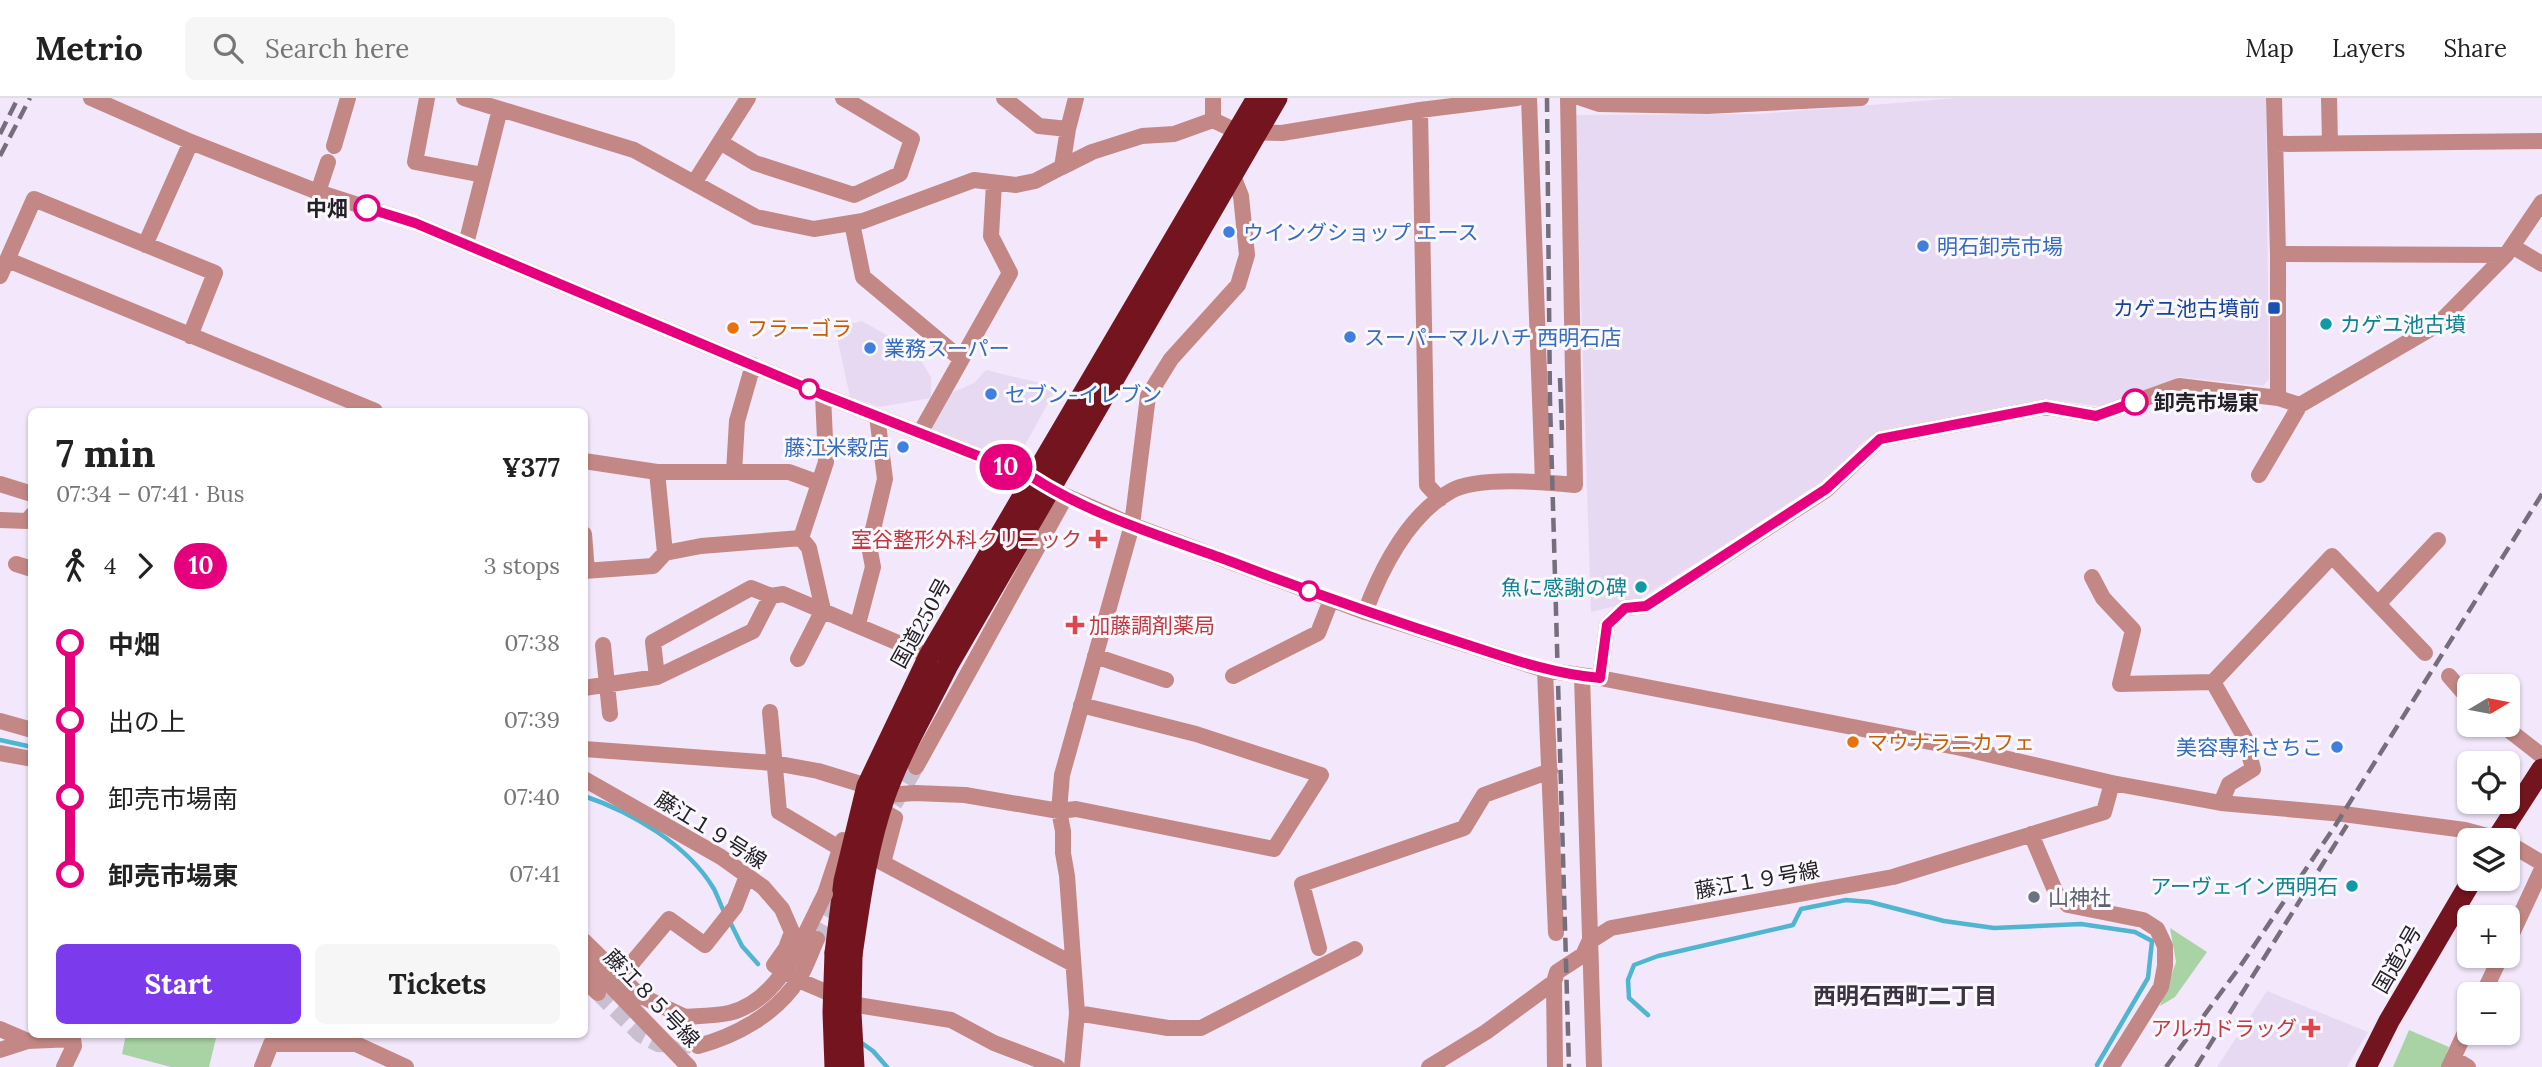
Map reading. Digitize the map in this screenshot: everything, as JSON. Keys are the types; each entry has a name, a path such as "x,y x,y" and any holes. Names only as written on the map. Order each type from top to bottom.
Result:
{"highway":[{"name":"国道250号","path":"835,1067 833,1012 844,954 862,888 873,800 929,656 1049,487 1233,176 1257,98"},
{"name":"国道250号","path":"873,800 1248,132 1277,98"},
{"path":"2508,828 2542,769"},
{"name":"国道2号","path":"2366,1067 2389,1021 2465,891"},
{"name":"国道250号","path":"844,954 854,1067"}],"street":[{"path":"91,98 191,142 318,192 415,223 1049,487 1132,525 1364,612 1545,670 1600,678 1961,748 2112,783 2221,803 2343,814 2457,829"},
{"path":"334,146 348,98"},
{"path":"428,98 415,162 483,175"},
{"path":"464,98 634,150 756,218 814,229 852,223 974,180 1016,185 1035,181 1092,152 1142,136 1174,134 1213,120 1248,132 1282,133 1420,110 1517,98"},
{"path":"694,183 748,98"},
{"path":"720,142 755,163 854,195 900,174 912,139 843,98"},
{"path":"1004,98 1039,126 1068,129"},
{"path":"1062,167 1076,98"},
{"path":"1213,98 1213,120"},
{"path":"1529,98 1543,482"},
{"path":"1364,612 1375,585 1414,520 1453,489 1485,482 1575,485 1569,98"},
{"path":"1581,98 1599,104 1861,98"},
{"path":"2274,98 2278,398"},
{"path":"2329,98 2330,143"},
{"path":"466,244 500,109"},
{"path":"1420,110 1427,485 1440,499"},
{"path":"2275,144 2542,141"},
{"path":"145,244 191,142"},
{"path":"318,192 328,162"},
{"path":"1072,1067 1077,1013 1063,831 1059,811 1062,775 1132,525 1148,396 1171,359 1238,285 1247,255 1241,196 1233,176"},
{"path":"920,433 1010,273 992,236 994,183"},
{"path":"879,184 891,211"},
{"path":"0,276 34,199 215,274 190,337"},
{"path":"2259,475 2300,405 2437,325 2509,251 2542,202"},
{"path":"852,223 863,277 961,359"},
{"path":"2278,254 2509,251 2542,264"},
{"path":"8,260 368,408"},
{"path":"734,472 737,421 753,365"},
{"path":"1600,678 1607,625 1625,608 1646,606 1826,489 1880,439 2046,407 2096,416 2179,386 2278,398 2300,405"},
{"path":"801,538 826,462 823,395"},
{"path":"858,624 873,568 869,546 885,479 877,416"},
{"path":"588,462 657,472 789,472 819,484"},
{"path":"657,472 665,553"},
{"path":"0,484 28,493"},
{"path":"916,766 1049,487"},
{"path":"0,520 28,520"},
{"path":"588,571 653,566 665,553 701,546 801,538"},
{"path":"798,659 823,610 808,548 801,538"},
{"path":"2378,604 2438,540"},
{"path":"2092,577 2104,598 2133,630 2120,684 2213,682 2332,556 2425,653"},
{"path":"657,677 653,642 751,588 771,596 783,594 929,656"},
{"path":"588,687 657,677 753,631 771,596"},
{"path":"1233,676 1318,633 1331,600"},
{"path":"603,645 610,714"},
{"path":"1095,656 1166,680"},
{"path":"1545,670 1556,933"},
{"path":"1582,676 1594,1067"},
{"path":"2449,676 2457,685"},
{"path":"2213,682 2245,738 2253,769 2229,784 2221,803"},
{"path":"588,945 639,995 685,1017 730,1013 758,1000 778,979 825,894 845,831 873,800 915,793 965,795 1059,811 1076,809 1274,849 1321,775 1196,734 1081,705"},
{"path":"770,712 779,811 841,849"},
{"path":"0,721 28,729"},
{"path":"2518,737 2542,756"},
{"path":"588,749 774,763 818,771 873,800 895,818 883,863 1073,964"},
{"path":"0,753 28,758"},
{"path":"1319,948 1301,884 1464,828 1483,794 1550,772"},
{"name":"藤江１９号線","path":"588,781 721,857 763,887 782,909 792,932 786,948 774,965 798,980 857,1005 951,1020 995,1043 1058,1067"},
{"name":"藤江１９号線","path":"1429,1067 1486,1032 1554,982 1557,972 1583,955 1589,942 1611,928 1893,877 2104,812 2112,783"},
{"path":"2031,834 2056,893 2068,905 2143,920 2157,929 2165,947 2161,987 2111,1067"},
{"path":"2520,851 2542,863"},
{"path":"2520,916 2542,869"},
{"path":"627,970 669,919 705,945 735,907 747,876"},
{"path":"698,1046 723,1040 766,1014 798,980 817,939"},
{"path":"1077,1013 1168,1028 1201,1028 1355,948"},
{"name":"藤江８５号線","path":"588,962 689,1067"},
{"path":"1554,982 1555,1067"},
{"path":"588,984 598,993"},
{"path":"0,1029 28,1041"},
{"path":"0,1050 28,1041 73,1039 74,1046 64,1067"},
{"path":"262,1067 271,1044 356,1044 406,1067"},
{"path":"2459,1045 2451,1063 2468,1067"}],"shaded area":[{"name":"明石卸売市場","path":"1958,98 2266,98 2269,379 2263,386 2179,377 2105,407 2047,399 1876,435 1863,442 1828,480 1636,601 1591,612 1575,115 1758,114"},
{"path":"862,321 915,351 931,377 931,398 880,407 850,397 835,328"},
{"path":"986,370 1057,387 1019,456 1004,457 932,429 951,393 974,383"},
{"path":"2267,991 2368,1032 2347,1067 2217,1067"}],"green space":[{"path":"2170,928 2207,952 2175,997 2160,1006 2176,962"},
{"path":"2409,1030 2449,1047 2441,1067 2393,1067"},
{"path":"125,1038 216,1038 209,1067 171,1067 122,1054"}],"waterway":[{"path":"0,740 28,746"},
{"path":"588,798 621,811 674,844 703,873 714,889 725,914"},
{"path":"1648,1015 1629,998 1628,980 1634,965 1658,956 1793,925 1801,909 1846,900 1870,902 1944,921 1994,928 2081,924 2135,932 2152,941 2148,978 2097,1065"},
{"path":"730,922 742,946 758,964"},
{"path":"859,1041 873,1051 887,1067"}],"tunnel":[{"path":"882,825 916,767"},
{"path":"817,939 838,902"},
{"path":"598,993 641,1035 658,1044 698,1046"}],"railway":[{"path":"0,134 18,98"},
{"path":"0,156 30,98"},
{"path":"1547,98 1550,401 1569,1067"},
{"path":"1560,378 1562,430"},
{"path":"2166,1067 2239,968 2335,826 2542,494"},
{"path":"2196,1067 2347,825"}],"bus line":[{"name":"10","path":"367,208 415,223 823,395 1032,477 1050,489 1132,525 1364,612 1545,670 1600,678 1607,625 1625,608 1646,606 1826,489 1880,439 2046,407 2096,416 2135,402"}],"place":[{"name":"中畑","path":"367,208"},
{"name":"ウイングショップ エース","path":"1229,232"},
{"name":"明石卸売市場","path":"1923,246"},
{"name":"カゲユ池古墳前","path":"2274,308"},
{"name":"カゲユ池古墳","path":"2326,324"},
{"name":"フラーゴラ","path":"733,328"},
{"name":"スーパーマルハチ 西明石店","path":"1350,337"},
{"name":"業務スーパー","path":"870,348"},
{"name":"セブン-イレブン","path":"991,394"},
{"name":"卸売市場東","path":"2135,402"},
{"name":"藤江米穀店","path":"903,447"},
{"name":"室谷整形外科クリニック","path":"1098,539"},
{"name":"魚に感謝の碑","path":"1641,587"},
{"name":"加藤調剤薬局","path":"1075,625"},
{"name":"マウナラニカフェ","path":"1853,742"},
{"name":"美容専科さちこ","path":"2337,747"},
{"name":"アーヴェイン西明石","path":"2352,886"},
{"name":"山神社","path":"2034,897"},
{"name":"アルカドラッグ","path":"2311,1028"}],"district":[{"name":"西明石西町二丁目","path":"1905,995"}]}
